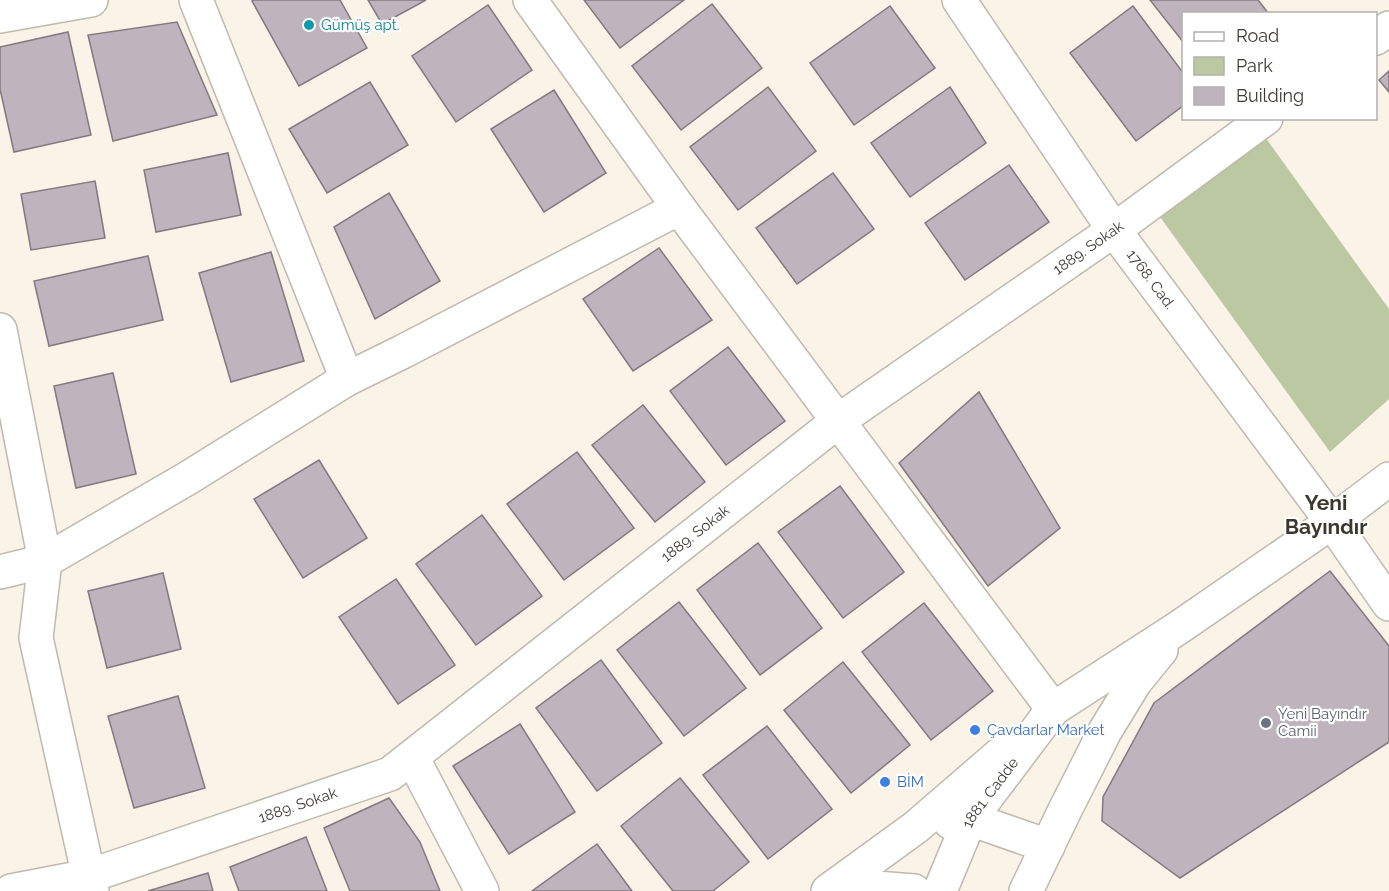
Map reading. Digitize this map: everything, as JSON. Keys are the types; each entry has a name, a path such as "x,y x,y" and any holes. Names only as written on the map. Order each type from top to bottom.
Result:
{"street":[{"path":"0,16 91,0"},
{"path":"196,0 347,379"},
{"path":"530,0 679,208 1053,709 916,827 833,888"},
{"name":"1768. Cad.","path":"959,0 1114,230 1332,522 1389,603"},
{"path":"1377,37 1389,28"},
{"name":"1889. Sokak","path":"11,891 90,883 390,774 838,421 1114,230 1263,120"},
{"path":"0,572 45,561 188,478 347,379 679,208"},
{"path":"0,330 45,561 36,638 90,883"},
{"name":"1881. Cadde","path":"940,891 970,819 1053,709 1178,628 1332,522 1389,479"},
{"path":"1026,891 1105,731 1135,682 1178,628"},
{"path":"412,757 482,891"},
{"path":"916,827 970,819 1048,846"},
{"path":"833,888 914,891"}],"green space":[{"path":"1260,130 1389,309 1389,399 1330,452 1155,210"}],"building":[{"name":"Gümüş apt.","path":"340,0 367,48 299,86 252,1"},
{"path":"368,0 426,0 382,24"},
{"path":"584,0 684,0 620,48"},
{"path":"1150,0 1258,0 1267,12 1182,12 1182,40"},
{"path":"712,4 762,68 681,130 632,66"},
{"path":"488,5 532,70 456,122 412,56"},
{"path":"890,6 935,68 854,125 810,63"},
{"path":"1133,6 1182,71 1182,106 1136,141 1070,53"},
{"path":"177,22 217,115 113,141 88,35"},
{"path":"68,32 91,135 14,152 0,89 0,47"},
{"path":"1389,71 1389,92 1379,80"},
{"path":"370,82 408,145 327,193 289,129"},
{"path":"768,87 816,151 738,210 690,147"},
{"path":"950,87 986,143 910,197 871,143"},
{"path":"554,90 606,173 544,212 491,129"},
{"path":"228,153 241,215 156,232 144,170"},
{"path":"1009,165 1049,222 965,280 925,223"},
{"path":"833,173 874,229 797,284 756,228"},
{"path":"95,181 105,238 31,250 21,194"},
{"path":"389,193 440,281 375,319 334,227"},
{"path":"659,248 712,320 633,371 583,299"},
{"path":"271,252 304,361 231,382 199,273"},
{"path":"148,256 163,320 49,346 34,281"},
{"path":"728,347 785,421 726,465 670,391"},
{"path":"113,373 136,474 76,488 54,386"},
{"path":"979,392 1060,528 988,586 899,463"},
{"path":"643,405 705,482 655,522 592,445"},
{"path":"577,452 634,528 564,580 507,504"},
{"path":"319,460 367,538 303,578 254,499"},
{"path":"840,486 904,572 843,618 778,532"},
{"path":"482,515 542,596 476,645 416,564"},
{"path":"758,543 822,628 760,675 697,590"},
{"name":"Yeni Bayındır Camii","path":"1330,571 1389,646 1389,742 1180,878 1102,821 1103,797 1154,703"},
{"path":"163,573 181,649 107,668 88,591"},
{"path":"396,579 455,665 398,704 339,617"},
{"path":"679,602 746,688 684,736 617,650"},
{"path":"924,603 993,691 931,740 862,652"},
{"path":"601,660 662,743 597,791 536,708"},
{"path":"843,662 910,745 851,793 784,710"},
{"path":"178,696 205,788 134,808 108,716"},
{"path":"520,724 575,812 509,854 453,766"},
{"path":"767,726 832,809 768,859 703,775"},
{"path":"680,778 749,862 713,891 673,891 621,826"},
{"path":"389,798 420,842 440,891 350,891 324,828"},
{"path":"306,837 327,891 239,891 230,867"},
{"path":"597,844 632,891 532,891"},
{"path":"208,873 213,891 148,891"}],"place":[{"name":"Gümüş apt.","path":"309,25"},
{"name":"Yeni Bayındır Camii","path":"1266,723"},
{"name":"Çavdarlar Market","path":"975,730"},
{"name":"BİM","path":"885,782"}],"district":[{"name":"Yeni Bayındır","path":"1326,515"}]}
